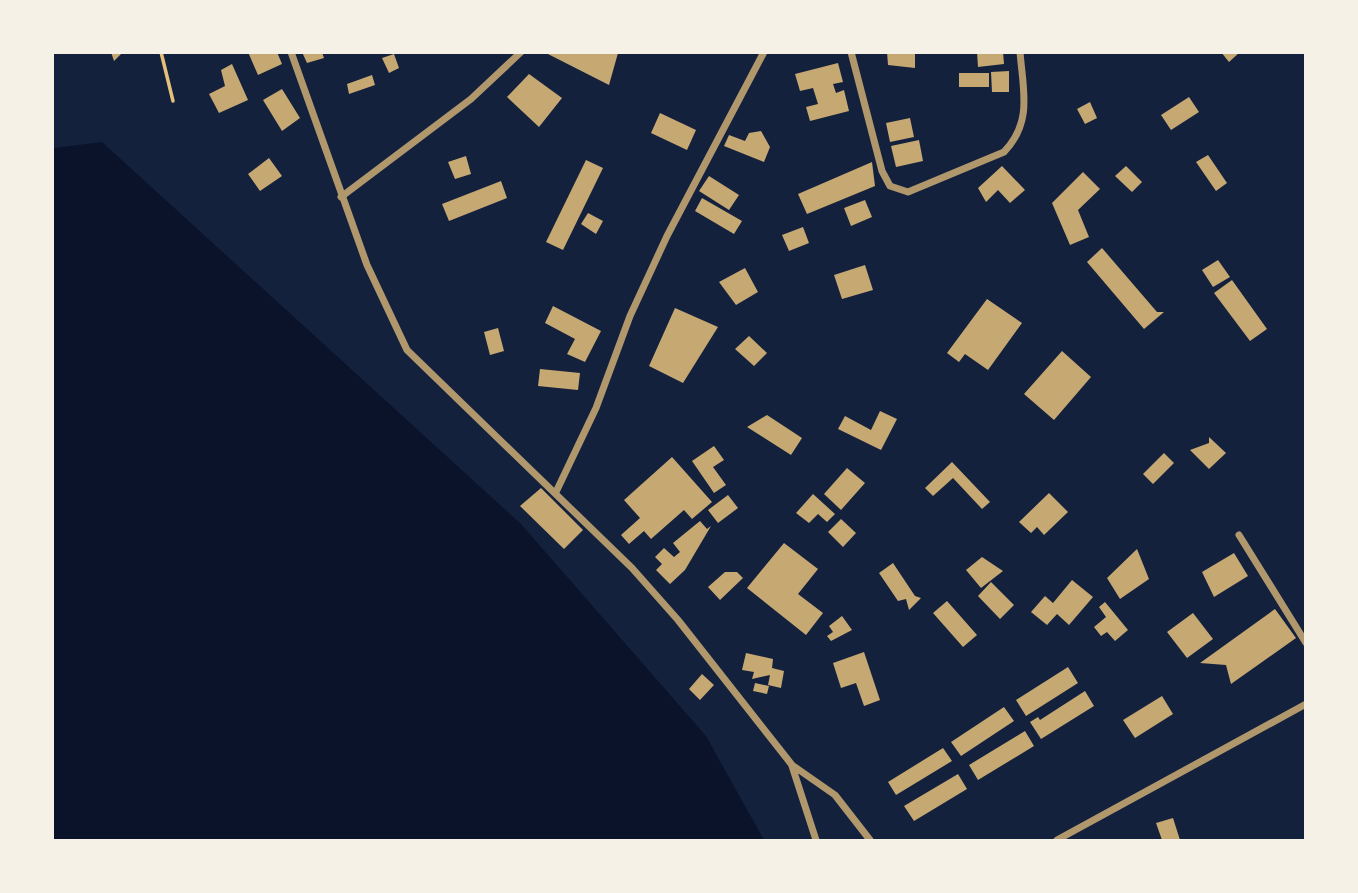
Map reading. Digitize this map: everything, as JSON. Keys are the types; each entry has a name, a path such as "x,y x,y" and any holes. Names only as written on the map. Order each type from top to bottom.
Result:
{"street":[{"path":"291,52 341,197 385,308 407,350 556,492 678,620 792,765 835,795 870,841"},
{"path":"341,197 471,99 521,52"},
{"path":"556,492 596,408 630,316 667,236 764,52"},
{"path":"851,52 882,172 890,186 908,191 1004,152 1016,140 1022,129 1024,109 1020,52"},
{"path":"1239,535 1306,643"},
{"path":"1057,841 1306,704"},
{"path":"792,765 816,841"}],"path":[{"path":"162,52 173,101"}],"water":[{"path":"102,142 521,524 706,736 764,840 53,840 53,148"}],"building":[{"path":"111,52 123,52 114,61"},
{"path":"248,52 277,52 282,64 258,75"},
{"path":"302,52 322,52 324,58 307,63"},
{"path":"544,52 616,52 618,53 609,85"},
{"path":"887,52 915,52 915,68 888,65"},
{"path":"977,52 1003,52 1004,64 978,67"},
{"path":"1221,52 1240,52 1229,62"},
{"path":"394,54 399,68 389,73 382,58"},
{"path":"838,63 843,82 833,84 836,93 844,90 849,111 810,121 806,107 818,104 813,88 800,91 795,74"},
{"path":"232,64 248,100 219,113 209,94 225,86 221,70"},
{"path":"1009,71 1009,92 992,92 991,72"},
{"path":"959,73 989,73 989,87 959,87"},
{"path":"529,74 562,98 539,127 507,97"},
{"path":"372,75 375,85 349,94 347,84"},
{"path":"282,89 300,118 282,131 263,100"},
{"path":"1189,97 1199,112 1171,130 1161,115"},
{"path":"1090,102 1097,118 1085,124 1077,109"},
{"path":"660,113 696,130 687,150 651,133"},
{"path":"910,118 914,137 890,142 886,123"},
{"path":"761,131 770,147 764,162 724,146 729,135 745,141 749,133"},
{"path":"919,140 923,161 896,167 891,146"},
{"path":"1208,155 1227,183 1216,191 1196,162"},
{"path":"466,156 471,174 455,179 448,162"},
{"path":"269,158 282,176 260,191 248,174"},
{"path":"586,160 603,168 563,250 546,242"},
{"path":"872,162 875,186 807,214 798,194"},
{"path":"1002,166 1025,190 1010,203 998,190 986,202 978,188"},
{"path":"1126,166 1142,182 1132,192 1115,176"},
{"path":"1083,172 1100,189 1078,210 1089,237 1070,245 1052,203"},
{"path":"709,176 739,195 729,210 699,191"},
{"path":"501,181 507,198 449,221 442,204"},
{"path":"702,198 742,221 734,234 695,211"},
{"path":"865,200 872,217 851,226 844,208"},
{"path":"588,213 603,221 596,234 581,224"},
{"path":"803,227 809,243 789,251 782,235"},
{"path":"1102,248 1157,312 1164,312 1144,329 1087,262"},
{"path":"1218,260 1230,277 1213,287 1202,270"},
{"path":"865,265 873,290 842,299 834,275"},
{"path":"745,268 758,292 736,305 719,282"},
{"path":"1232,280 1267,329 1250,341 1214,293"},
{"path":"987,299 1022,323 988,370 965,354 959,362 947,353"},
{"path":"553,306 601,331 585,362 567,354 575,339 545,323"},
{"path":"675,308 718,327 683,383 649,366"},
{"path":"498,328 504,351 490,355 484,332"},
{"path":"749,336 767,353 754,366 735,349"},
{"path":"1062,351 1091,377 1054,420 1024,394"},
{"path":"540,369 580,373 578,390 538,386"},
{"path":"880,411 897,419 881,450 838,429 845,416 871,430"},
{"path":"767,415 802,438 791,455 747,427"},
{"path":"1209,437 1226,453 1209,469 1190,450 1209,443"},
{"path":"714,446 724,460 713,467 726,485 714,493 692,461"},
{"path":"1164,453 1174,463 1153,484 1143,474"},
{"path":"672,457 712,502 692,519 684,510 651,539 644,531 629,544 621,535 640,518 624,500"},
{"path":"952,462 990,502 982,509 953,478 933,496 925,488"},
{"path":"847,468 865,483 841,510 824,494"},
{"path":"541,488 583,530 564,549 520,506"},
{"path":"1049,493 1068,512 1044,535 1037,527 1031,533 1019,522"},
{"path":"813,494 835,514 827,522 818,514 809,523 796,513"},
{"path":"728,495 738,508 718,523 708,510"},
{"path":"841,519 856,533 843,547 828,532"},
{"path":"700,521 707,529 711,526 685,570 670,584 656,570 662,564 655,557 664,548 674,557 680,552 673,543"},
{"path":"784,543 818,569 798,594 823,613 806,635 747,588"},
{"path":"1137,549 1149,579 1120,599 1107,578"},
{"path":"1234,553 1248,576 1214,597 1202,572"},
{"path":"982,557 1003,571 981,588 966,570"},
{"path":"893,563 915,596 921,598 909,610 906,599 898,601 879,573"},
{"path":"725,572 737,572 743,578 720,600 708,587"},
{"path":"1072,580 1093,597 1069,625 1057,614 1047,625 1031,612 1045,596 1053,603"},
{"path":"991,582 1014,605 1000,619 978,596"},
{"path":"947,601 977,635 963,647 933,613"},
{"path":"1105,602 1128,630 1115,641 1107,632 1101,636 1094,627 1106,617 1099,607"},
{"path":"1275,609 1296,638 1231,684 1226,665 1200,663"},
{"path":"1193,613 1213,639 1187,658 1167,632"},
{"path":"842,616 852,630 831,641 827,636 833,632 829,626"},
{"path":"864,652 880,700 864,706 856,683 841,688 833,663"},
{"path":"746,653 773,659 772,668 784,671 781,688 768,685 770,675 752,679 754,672 742,670"},
{"path":"1068,667 1078,683 1026,716 1016,700"},
{"path":"702,674 714,685 700,700 689,689"},
{"path":"755,683 769,686 767,694 753,691"},
{"path":"1085,691 1094,706 1041,739 1030,722 1038,717 1040,720"},
{"path":"1162,696 1173,714 1135,738 1123,720"},
{"path":"1004,707 1014,721 961,756 951,742"},
{"path":"1025,731 1034,746 978,780 969,765"},
{"path":"943,748 952,761 896,795 888,782"},
{"path":"958,774 967,789 914,821 904,806"},
{"path":"1173,818 1180,840 1162,840 1156,823"}]}
